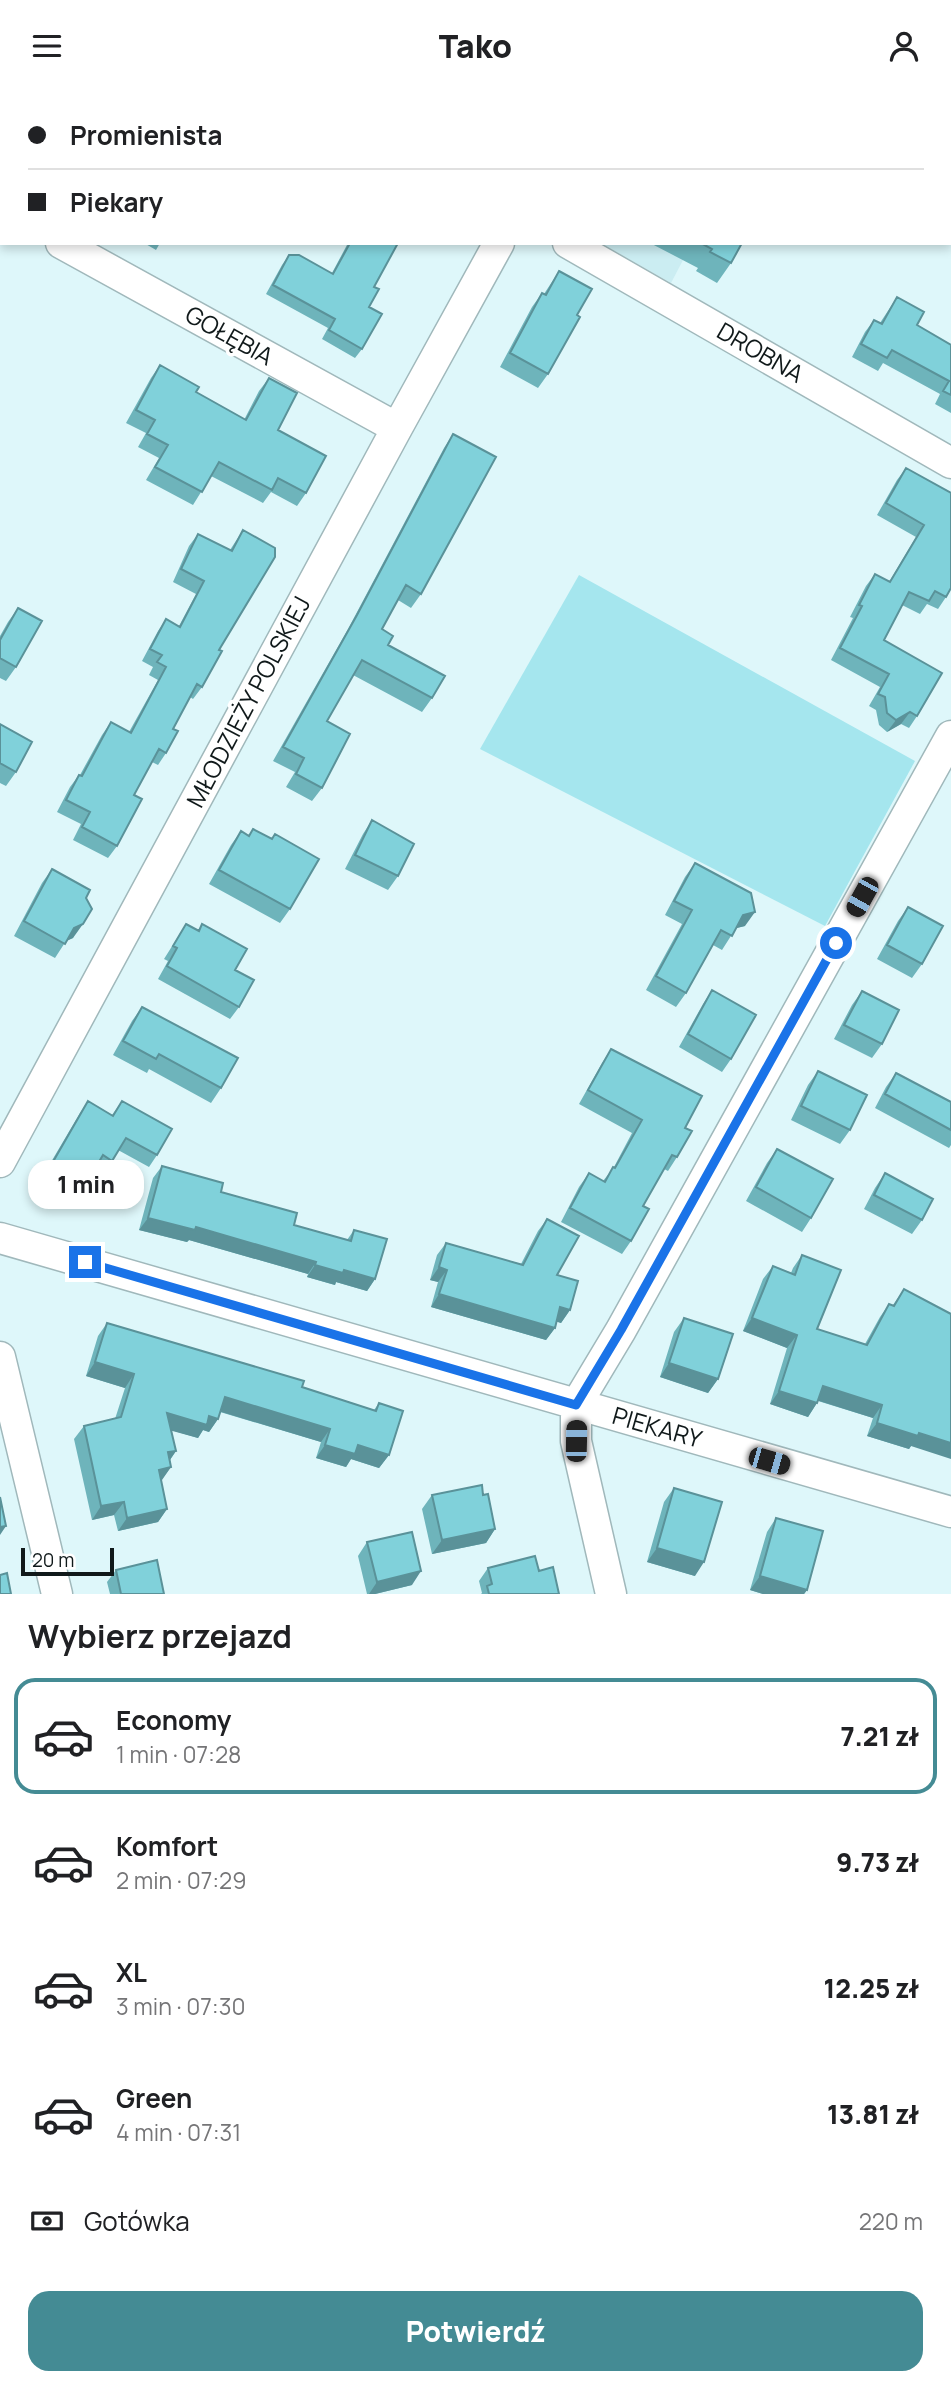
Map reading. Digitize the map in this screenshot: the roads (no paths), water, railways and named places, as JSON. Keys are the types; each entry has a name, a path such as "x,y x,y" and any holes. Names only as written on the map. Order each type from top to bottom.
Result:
{"street":[{"name":"GOŁĘBIA","path":"65,245 397,428"},
{"name":"MŁODZIEŻY POLSKIEJ","path":"0,1163 498,245"},
{"name":"DROBNA","path":"571,245 951,463"},
{"path":"611,1594 576,1441 576,1405 635,1306 951,736"},
{"name":"PIEKARY","path":"0,1238 951,1513"},
{"path":"0,1357 57,1594"}]}
